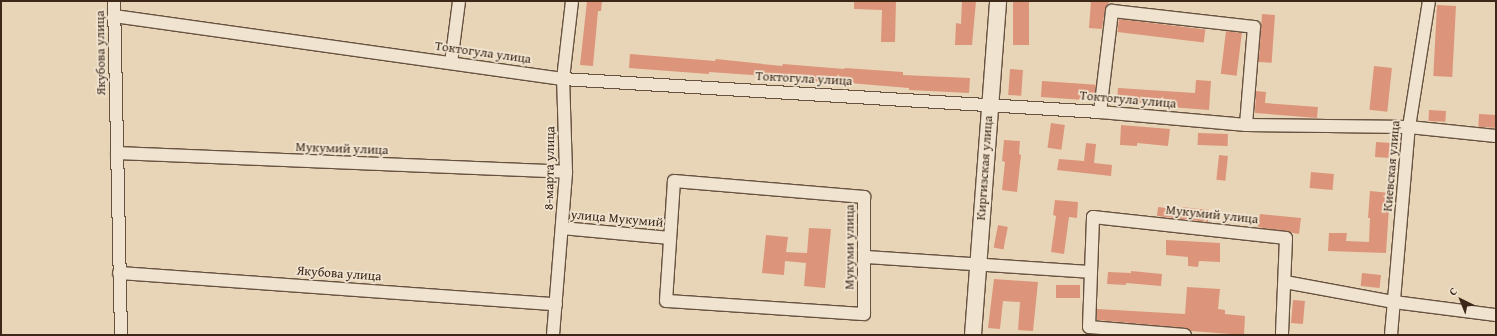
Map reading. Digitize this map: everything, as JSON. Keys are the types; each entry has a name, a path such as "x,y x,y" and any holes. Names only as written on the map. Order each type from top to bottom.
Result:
{"street":[{"name":"Якубова улица","path":"114,1 121,335"},
{"path":"451,63 459,1"},
{"name":"8-марта улица","path":"554,335 566,172 563,79 572,1"},
{"name":"Киргизская улица","path":"973,335 989,105 998,1"},
{"name":"Киевская улица","path":"1391,335 1409,127 1429,1"},
{"path":"1100,112 1112,11 1254,27 1246,124"},
{"name":"Токтогула улица","path":"114,16 563,79 1100,112 1246,124 1409,127 1496,136"},
{"name":"Мукумий улица","path":"117,154 566,172"},
{"name":"Мукуми улица","path":"674,180 864,197 864,314 666,301 670,238 674,180"},
{"name":"Мукумий улица","path":"1185,335 1089,327 1093,217 1286,238 1282,335"},
{"name":"улица Мукумий","path":"562,228 670,238"},
{"path":"865,257 979,266 1091,272"},
{"name":"Якубова улица","path":"119,272 556,304"},
{"path":"1285,282 1394,302 1496,315"}],"building":[{"path":"587,1 602,1 601,11 598,11 593,66 580,65"},
{"path":"854,1 896,1 895,42 881,42 882,10 854,9"},
{"path":"962,1 976,1 972,45 955,45 956,23 961,24"},
{"path":"1013,1 1029,1 1029,45 1013,45"},
{"path":"1091,1 1109,2 1105,10 1102,29 1089,28"},
{"path":"1437,5 1456,6 1452,77 1433,76"},
{"path":"1262,14 1275,15 1272,63 1259,62"},
{"path":"1119,19 1205,30 1204,43 1117,32"},
{"path":"1226,31 1242,33 1237,76 1221,74"},
{"path":"630,54 715,61 716,59 782,66 783,64 903,72 903,75 970,78 969,93 909,90 909,88 837,82 808,82 752,75 709,72 709,74 629,68"},
{"path":"1374,66 1392,68 1387,112 1369,110"},
{"path":"1010,69 1023,70 1021,96 1008,95"},
{"path":"1196,80 1211,81 1209,110 1143,105 1143,103 1117,101 1118,88 1195,93"},
{"path":"1042,81 1096,85 1095,101 1041,97"},
{"path":"1256,91 1266,92 1265,103 1318,107 1317,118 1255,113"},
{"path":"1429,110 1446,111 1445,122 1428,121"},
{"path":"1479,114 1496,115 1495,128 1478,127"},
{"path":"1051,123 1065,125 1061,150 1048,148"},
{"path":"1121,125 1170,129 1168,146 1137,143 1137,146 1120,145"},
{"path":"1198,133 1228,134 1228,146 1198,145"},
{"path":"1004,140 1020,141 1019,154 1021,155 1017,192 1002,190 1005,162 1002,161"},
{"path":"1376,142 1392,143 1391,158 1375,157"},
{"path":"1086,143 1096,144 1094,163 1112,165 1111,176 1057,170 1059,159 1084,161"},
{"path":"1219,155 1228,156 1225,181 1216,180"},
{"path":"1311,172 1334,174 1333,190 1310,188"},
{"path":"1370,191 1390,193 1386,253 1328,251 1329,233 1347,233 1346,241 1369,242 1370,218 1368,218"},
{"path":"1055,200 1078,202 1077,218 1069,217 1064,254 1051,252 1056,216 1053,215"},
{"path":"1158,207 1182,210 1182,207 1209,210 1208,222 1157,216"},
{"path":"1260,214 1301,218 1299,234 1258,227"},
{"path":"998,225 1008,227 1003,249 994,248"},
{"path":"809,228 831,229 825,288 804,286 806,263 785,261 784,275 762,273 766,235 788,237 786,252 807,253"},
{"path":"1166,240 1220,243 1220,262 1199,261 1198,267 1188,266 1188,257 1166,255"},
{"path":"1131,271 1162,274 1161,286 1126,283 1126,285 1107,284 1108,272 1131,273"},
{"path":"1362,273 1381,275 1380,288 1361,286"},
{"path":"994,279 1038,282 1033,331 1018,330 1020,302 1003,301 1000,329 988,328"},
{"path":"1056,285 1080,285 1080,298 1056,298"},
{"path":"1187,287 1220,289 1218,309 1225,310 1225,314 1245,316 1244,335 1191,331 1186,328 1097,320 1097,309 1185,314"},
{"path":"1293,300 1305,301 1303,324 1291,323"}]}
